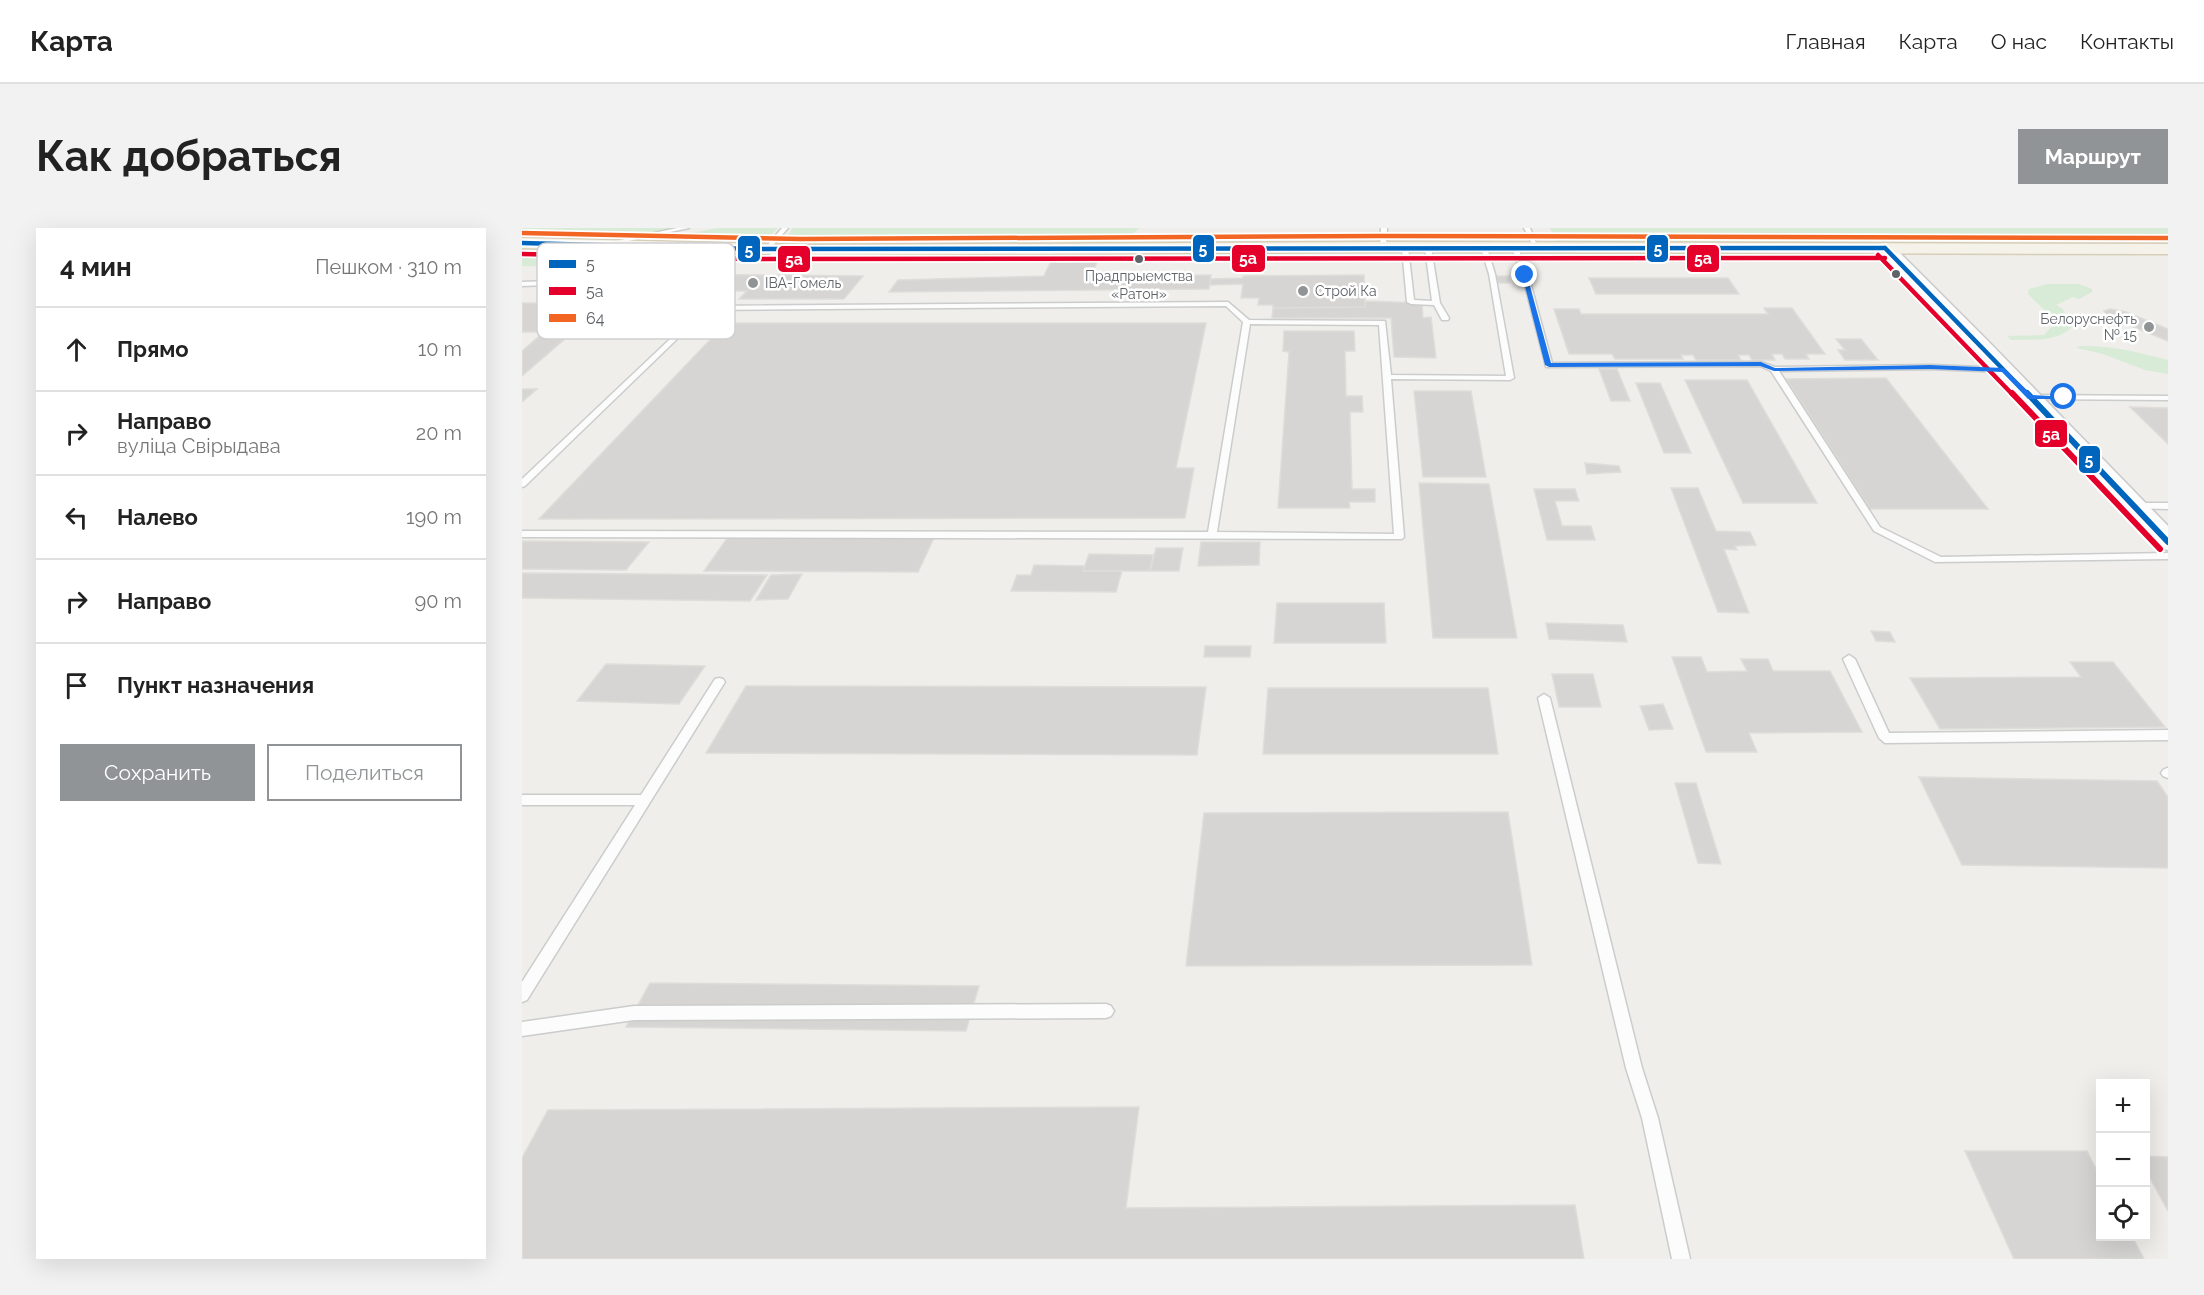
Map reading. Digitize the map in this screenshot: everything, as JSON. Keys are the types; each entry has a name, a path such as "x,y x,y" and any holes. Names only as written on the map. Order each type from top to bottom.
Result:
{"main road":[{"path":"522,243 537,244"},
{"path":"735,248 2168,249"},
{"path":"1885,248 2168,542"}],"lane":[{"path":"610,243 686,228"},
{"path":"774,249 785,228"},
{"path":"1383,247 1384,228"},
{"path":"1527,228 1536,248"},
{"path":"1405,248 1411,302 1436,303"},
{"path":"1428,248 1436,303 1445,318"},
{"path":"1387,377 1510,378 1492,274 1484,248"},
{"path":"1515,248 1525,274 1549,365 1761,364 1774,369 1930,367 2004,370"},
{"path":"522,284 537,283"},
{"path":"522,534 1399,537 1382,323 1247,322 1228,304 735,308"},
{"path":"1212,536 1247,322"},
{"path":"522,484 673,339"},
{"path":"1774,369 1877,529 1939,560 2168,556"},
{"path":"2030,397 2168,398"},
{"path":"2133,506 2168,506"},
{"path":"1849,659 1885,738 2168,735"},
{"path":"522,995 719,682"},
{"path":"1544,698 1634,1068 1650,1118 1681,1259"},
{"path":"522,800 643,800"},
{"path":"522,1029 634,1013 1106,1011"}],"green space":[{"path":"522,228 672,228 623,237 522,233"},
{"path":"717,228 778,228 772,234 764,237 672,237"},
{"path":"793,228 1140,228 1124,240 1113,242 1018,242 964,237 893,241 784,240"},
{"path":"1550,228 2168,228 2168,241 1556,242"},
{"path":"522,255 537,256 537,266 522,266"},
{"path":"2047,284 2079,284 2092,289 2092,292 2079,299 2073,297 2056,305 2063,309 2072,327 2065,332 2051,338 2011,340 2007,336 2044,335 2053,325 2051,317 2028,294 2029,289"},
{"path":"2079,346 2114,348 2168,360 2168,374 2145,370 2103,354 2077,348"}],"building":[{"path":"1099,256 1092,276 1211,275 1209,289 889,292 898,280 1044,276 1053,257"},
{"path":"735,275 863,276 844,299 739,299 747,291 735,291"},
{"name":"Строй Ка","path":"1364,275 1365,307 1273,308 1273,305 1258,305 1259,298 1241,298 1243,284 1210,285 1211,279 1243,278 1243,276"},
{"path":"1495,276 1509,276 1510,283 1497,283"},
{"path":"1589,278 1728,278 1739,294 1596,294"},
{"path":"1365,301 1422,303 1423,318 1431,317 1436,358 1394,357 1391,318 1272,318 1273,308 1365,307"},
{"path":"522,303 537,303 537,332 522,332"},
{"path":"1764,308 1792,308 1825,354 1806,354 1809,359 1785,359 1782,354 1772,354 1775,360 1752,360 1749,355 1738,355 1741,360 1696,360 1693,355 1681,355 1683,359 1615,359 1612,354 1569,354 1554,309 1579,309 1581,314 1768,314"},
{"path":"2110,309 2126,312 2168,329 2168,341 2108,317 2104,311"},
{"path":"735,323 1206,323 1176,468 1194,468 1185,518 539,519 711,339 735,339"},
{"path":"1284,331 1354,331 1355,351 1345,351 1346,396 1362,396 1363,412 1350,412 1352,489 1375,489 1375,502 1349,502 1350,508 1278,508 1289,352 1283,351"},
{"path":"537,338 565,339 522,376 522,351"},
{"path":"1836,339 1861,339 1878,360 1845,360 1838,350 1845,350"},
{"path":"1599,369 1617,369 1630,401 1611,401"},
{"path":"1886,378 1988,509 1870,509 1786,379"},
{"path":"1685,380 1747,380 1817,503 1743,503"},
{"path":"1636,383 1660,383 1691,453 1664,453"},
{"path":"522,389 537,389 522,402"},
{"path":"1414,391 1471,391 1486,477 1423,477"},
{"path":"2130,407 2168,408 2168,444"},
{"path":"1585,463 1619,466 1621,472 1587,474"},
{"path":"1419,483 1489,484 1517,638 1433,638"},
{"path":"1671,488 1698,488 1716,531 1750,532 1756,545 1735,546 1737,550 1724,549 1749,613 1718,612"},
{"path":"1534,489 1575,489 1579,501 1555,501 1562,526 1591,526 1595,540 1547,540"},
{"path":"728,537 934,538 918,572 704,571"},
{"path":"522,541 649,542 626,570 522,569"},
{"path":"1201,542 1260,542 1259,565 1198,566"},
{"path":"1156,548 1183,548 1179,571 1150,571"},
{"path":"1089,554 1153,555 1150,571 1083,571"},
{"path":"1034,565 1085,566 1083,571 1122,571 1116,592 1011,591 1017,575 1031,575"},
{"path":"522,573 767,575 750,601 522,598"},
{"path":"802,574 788,599 756,600 771,575"},
{"path":"1277,603 1384,603 1386,643 1274,643"},
{"path":"1546,623 1623,625 1627,642 1549,639"},
{"path":"1871,631 1890,632 1895,642 1876,641"},
{"path":"1205,646 1251,646 1250,657 1204,657"},
{"path":"1672,657 1701,657 1707,672 1747,671 1741,659 1768,659 1773,671 1830,671 1862,732 1749,733 1757,752 1706,752"},
{"path":"2070,662 2113,662 2165,727 1940,729 1910,678 2081,677"},
{"path":"606,664 705,666 679,704 577,701"},
{"path":"1552,674 1593,674 1601,707 1559,707"},
{"path":"746,686 1206,687 1197,755 706,753"},
{"path":"1268,688 1488,688 1498,754 1263,754"},
{"path":"1663,704 1673,729 1649,730 1640,706"},
{"path":"1919,777 2157,781 2168,797 2168,868 1962,865"},
{"path":"1675,783 1696,783 1721,864 1698,863"},
{"path":"1508,812 1532,965 1186,966 1204,813"},
{"path":"650,983 979,986 966,1031 626,1027"},
{"path":"1139,1107 1126,1208 1575,1205 1584,1259 522,1259 522,1158 548,1110"},
{"path":"1965,1151 2087,1151 2096,1169 2096,1241 2135,1241 2144,1259 2014,1259"},
{"path":"2150,1156 2168,1157 2168,1211 2150,1178"}],"transit line":[{"name":"64","path":"522,233 801,239 1379,236 2168,238"},
{"name":"5","path":"522,243 537,243"},
{"name":"5","path":"735,249 1885,248"},
{"name":"5","path":"1885,248 1982,346 2168,542"},
{"name":"5а","path":"522,254 537,254"},
{"name":"5а","path":"1878,255 2160,549"},
{"name":"5а","path":"735,259 1885,258"}],"place":[{"name":"Прадпрыемства «Ратон»","path":"1139,259"},
{"name":"IBA-Гомель","path":"753,283"},
{"name":"Строй Ка","path":"1303,291"},
{"name":"Белоруснефть № 15","path":"2149,327"}],"route":[{"path":"1525,275 1549,365 1761,364 1774,369 1930,367 2004,370 2030,397 2064,397"}]}
